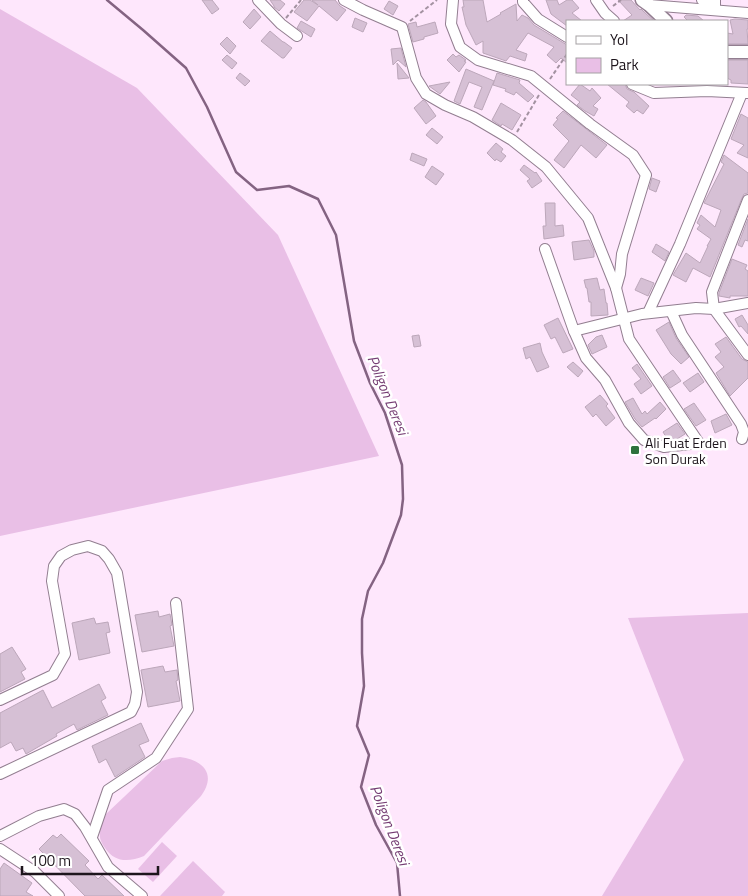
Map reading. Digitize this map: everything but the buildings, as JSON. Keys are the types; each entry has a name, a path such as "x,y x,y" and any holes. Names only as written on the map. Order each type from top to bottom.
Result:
{"street":[{"path":"258,0 281,24 297,36"},
{"path":"344,0 402,27 416,78 426,94 445,106 473,117 512,140 546,167 588,218 616,288 629,339 698,443 664,447 644,440 629,424 605,380 586,358 574,331 544,248"},
{"path":"453,0 452,24 460,47 478,60 531,76 633,156 646,175 622,254 620,274 616,288"},
{"path":"523,0 538,19 566,36"},
{"path":"596,0 605,13 613,20"},
{"path":"702,0 715,5 748,12"},
{"path":"645,2 715,5"},
{"path":"645,2 665,20"},
{"path":"728,52 748,52"},
{"path":"634,85 654,93 707,91 745,93 648,313"},
{"path":"698,85 707,91"},
{"path":"748,200 712,292 714,309 748,355"},
{"path":"574,331 648,313 696,308 714,309 748,303"},
{"path":"671,311 682,335 742,424 744,432 742,439"},
{"path":"0,700 53,675 65,654 52,580 54,566 61,556 72,550 88,546 102,551 109,559 116,573 137,692 135,704 131,712 0,774"},
{"path":"92,837 108,790 156,758 188,709 176,603"},
{"path":"0,836 39,816 64,809 75,814 85,827 108,867 142,896"},
{"path":"0,850 35,872 59,896"}],"path":[{"path":"281,24 300,0"},
{"path":"402,27 437,0"},
{"path":"512,140 544,87 566,55"}],"green space":[{"path":"0,9 137,88 278,235 379,456 0,536"},
{"path":"748,613 748,896 602,896 684,760 628,618"},
{"path":"180,757 195,761 205,769 208,781 201,796 144,856 123,860 113,856 105,848 100,838 106,814 162,761"},
{"path":"162,842 177,856 153,882 138,869"},
{"path":"193,861 225,892 222,896 160,896"}],"waterway":[{"name":"Poligon Deresi","path":"107,0 186,68 207,107 236,172 257,190 289,186 318,199 336,235 354,341 370,383 385,413 402,465 403,499 401,515 383,563 368,591 362,619 364,686 357,726 369,755 361,787 376,825 397,863 400,896"}],"place":[{"name":"Ali Fuat Erden Son Durak","path":"635,450"}]}
